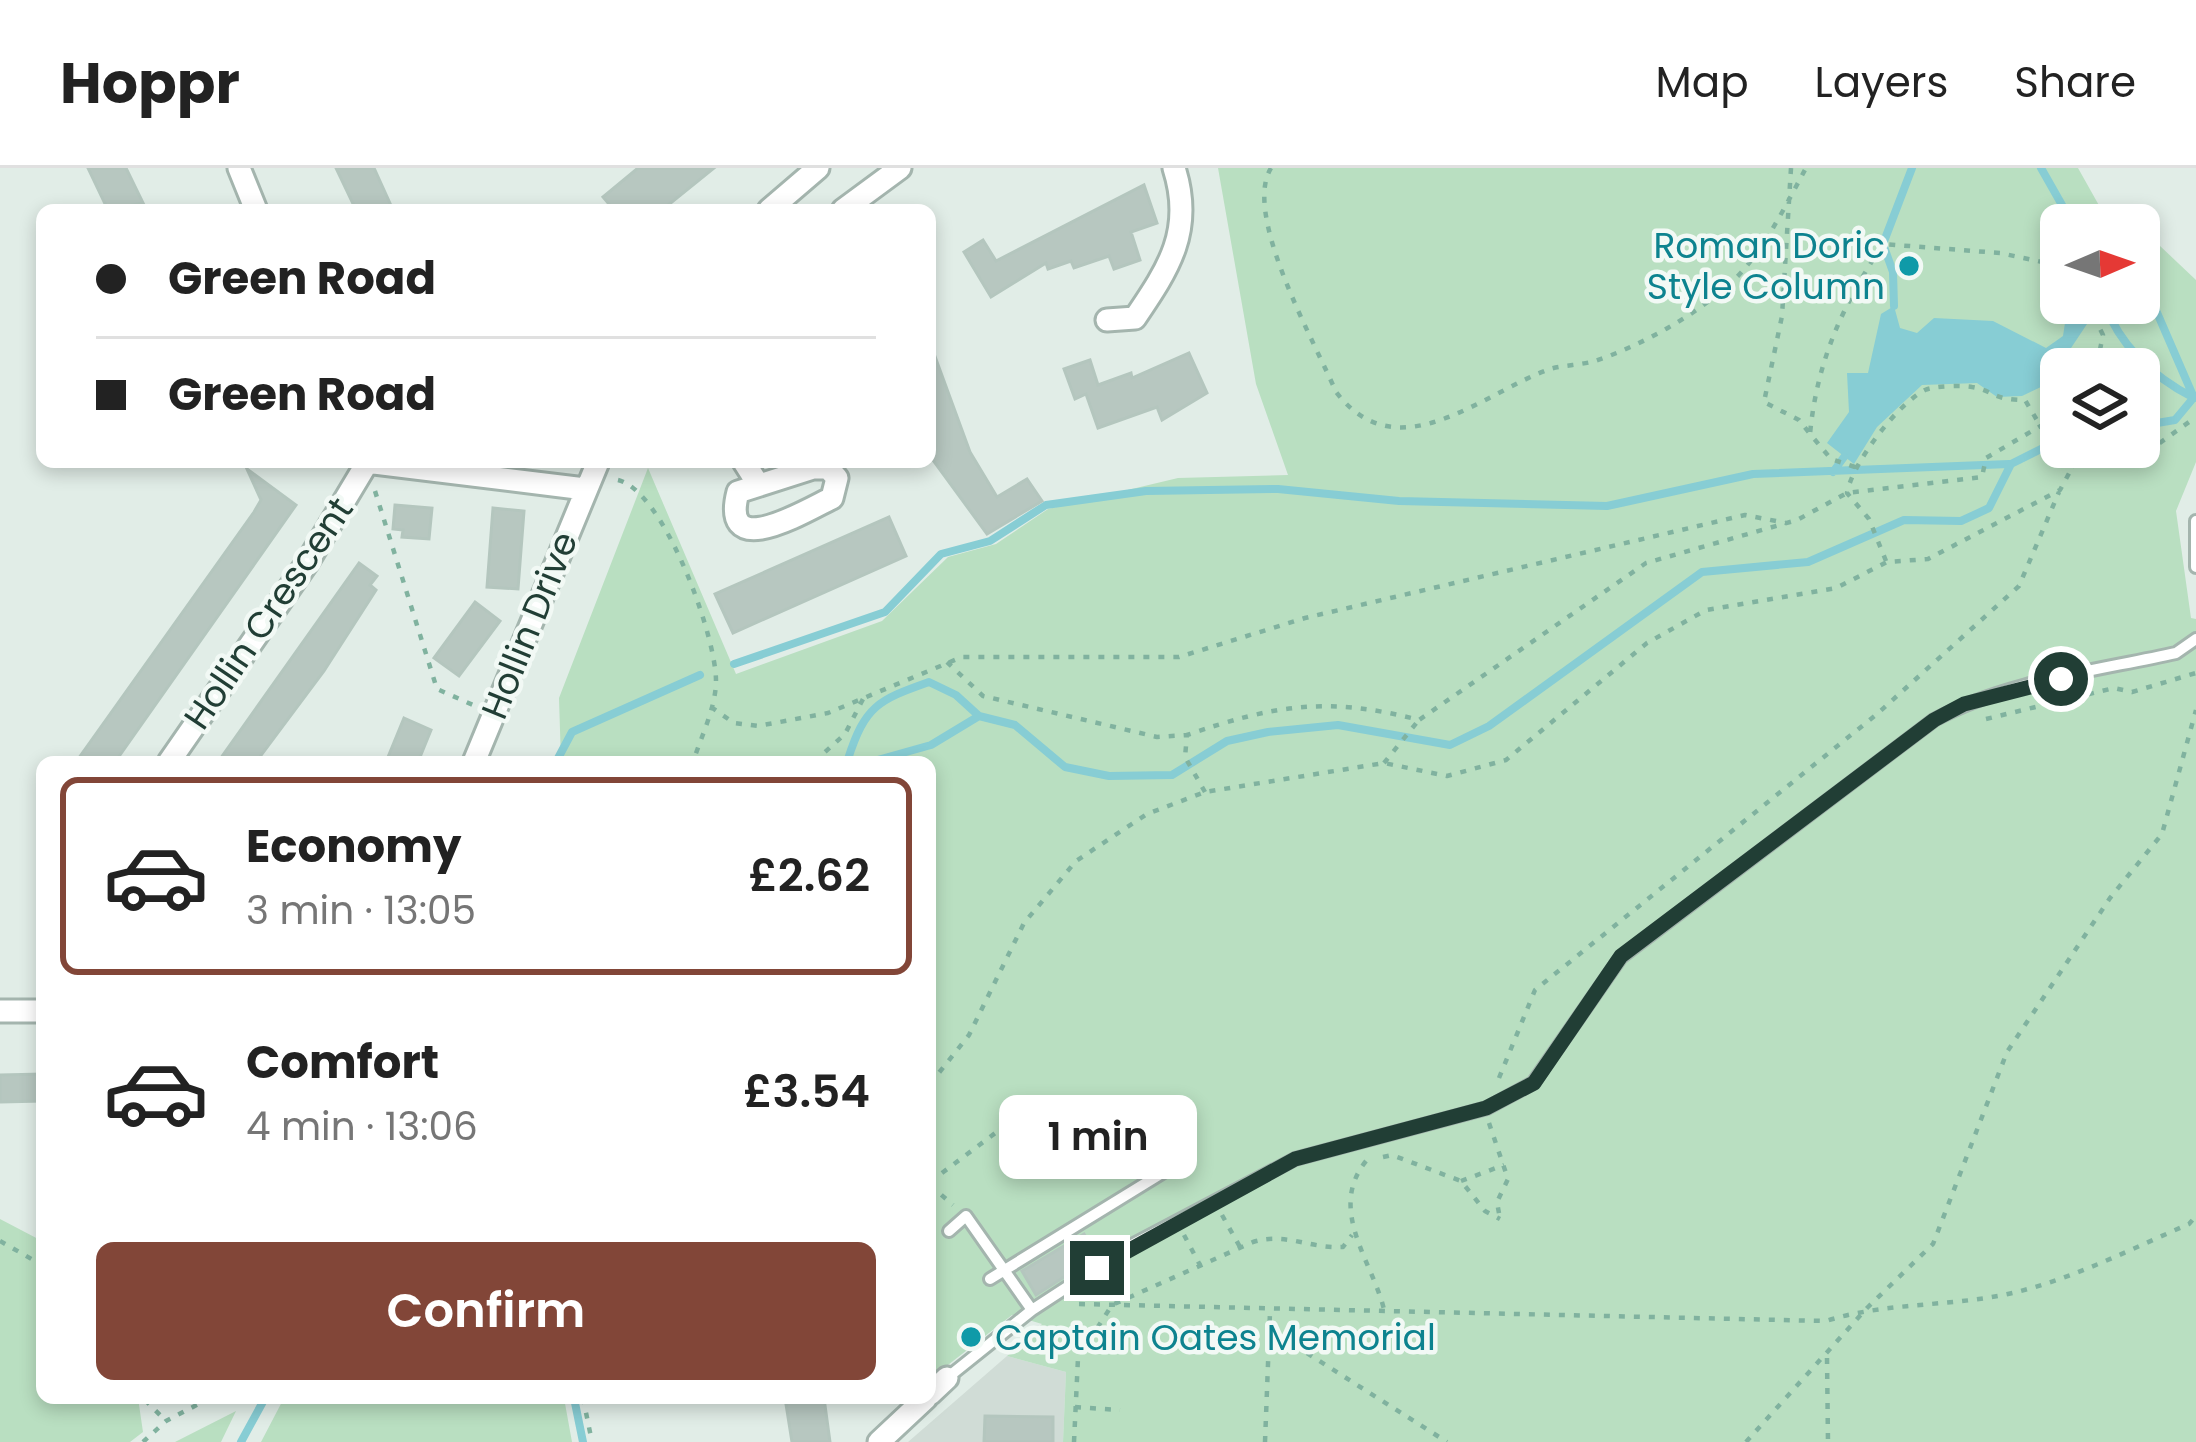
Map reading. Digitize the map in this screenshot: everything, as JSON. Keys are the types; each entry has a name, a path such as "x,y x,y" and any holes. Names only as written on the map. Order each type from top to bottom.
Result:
{"street":[{"path":"239,168 254,204"},
{"path":"777,204 818,168"},
{"path":"851,204 900,168"},
{"path":"1107,320 1135,318 1177,251 1183,203 1174,168"},
{"name":"Hollin Crescent","path":"173,756 307,562 362,468"},
{"path":"415,468 585,489"},
{"name":"Hollin Drive","path":"476,756 595,468"},
{"path":"748,468 758,484"},
{"path":"0,1011 36,1011"},
{"path":"879,1442 919,1404"}],"lane":[{"path":"2196,521 2196,567"},
{"path":"936,1388 1032,1310 1130,1246 1295,1159 1486,1108 1534,1083 1555,1060 1621,956 1934,720 1964,704 2022,687 2176,653 2196,639"},
{"path":"990,1280 1167,1169"},
{"path":"950,1231 966,1216 1032,1310"}],"path":[{"path":"1271,168 1261,202 1269,234 1336,392 1350,411 1373,422 1402,427 1466,414 1551,369 1595,361 1671,325 1737,276 1806,168"},
{"path":"1791,168 1782,316 1764,402 1799,420 1831,459 1856,467"},
{"path":"1810,434 1815,380 1843,305 1883,244 2040,262"},
{"path":"1846,493 1856,467 1882,428 1927,389 1975,387 1995,400 2025,400 2040,425"},
{"path":"2160,443 2196,417"},
{"path":"1384,763 1419,720 1646,563 1786,523 1846,493 1982,477 1986,458 2040,428"},
{"path":"368,468 437,689 493,714"},
{"path":"1385,1314 1352,1235 1356,1186 1366,1161 1392,1155 1461,1181 1485,1211 1500,1219 1496,1202 1508,1179 1486,1108 1534,990 1877,714 2019,586 2072,468"},
{"path":"585,489 622,479 658,509 713,648 717,685 695,756"},
{"path":"936,1077 969,1036 1024,923 1076,861 1147,814 1204,792 1384,763 1447,776 1506,760 1647,643 1706,610 1836,588 1886,562 1928,559 2060,490"},
{"path":"1846,493 1869,519 1886,562"},
{"path":"711,707 734,723 758,726 828,713 962,657 1179,657 1305,619 1745,515 1786,523"},
{"path":"947,662 983,696 1157,737 1187,735 1265,709 1319,704 1367,706 1419,720"},
{"path":"1934,720 1967,724 2114,688 2132,692 2196,673"},
{"path":"821,756 845,734 865,697"},
{"path":"1746,1442 1867,1308 1933,1244 2007,1052 2110,898 2162,833 2196,710"},
{"path":"1187,735 1185,757 1204,792"},
{"path":"936,1179 1014,1119"},
{"path":"1461,1181 1504,1165"},
{"path":"936,1189 966,1216"},
{"path":"1220,1212 1240,1248"},
{"path":"1032,1310 1112,1304 1270,1312 1826,1321 1867,1308 2006,1294 2069,1276 2193,1225 2196,1216"},
{"path":"1201,1267 1183,1234 1202,1223"},
{"path":"1074,1442 1078,1358 1112,1304 1274,1236 1316,1249 1343,1247 1352,1235"},
{"path":"0,1241 36,1261"},
{"path":"1265,1442 1270,1312"},
{"path":"1269,1329 1447,1442"},
{"path":"1827,1354 1828,1442"},
{"path":"149,1404 166,1421"},
{"path":"143,1442 166,1421 199,1404"},
{"path":"584,1404 592,1442"},
{"path":"1075,1407 1120,1410"}],"shaded area":[{"path":"1007,1356 1066,1372 1063,1442 908,1442"}],"green space":[{"path":"1218,168 2078,168 2098,204 2040,204 2040,324 2160,324 2160,246 2196,280 2196,462 2176,511 2191,618 2196,619 2196,1442 1063,1442 1066,1372 1007,1356 1042,1324 1012,1315 936,1374 936,756 561,756 559,698 648,468 736,674 882,621 948,557 996,544 1048,509 1178,478 1288,475 1256,384"},
{"path":"0,1219 36,1238 36,1404 139,1404 143,1432 130,1442 0,1442"},
{"path":"281,1404 565,1404 572,1442 261,1442"},
{"path":"236,1411 221,1442 175,1442"}],"water":[{"path":"1894,306 1900,328 1917,333 1934,318 1993,321 2046,348 2040,348 2040,387 2022,396 1997,397 1977,383 1922,385 1877,427 1854,464 1827,443 1849,412 1847,373 1868,373 1881,314"},
{"path":"2065,324 2087,324 2071,348 2046,348 2063,336"}],"building":[{"path":"88,168 126,168 143,203 105,204"},
{"path":"336,168 374,168 390,204 353,204"},
{"path":"638,168 714,168 669,204 609,204 603,197"},
{"path":"1144,185 1157,223 1131,232 1140,260 1114,269 1109,256 1074,268 1071,261 1048,269 1046,263 991,297 964,252 983,240 996,261"},
{"path":"1189,353 1207,393 1162,420 1157,407 1098,428 1086,394 1075,399 1064,369 1090,360 1098,385 1131,373 1132,378"},
{"path":"936,359 970,452 997,497 1027,479 1042,501 987,534 936,464"},
{"path":"247,469 296,505 119,756 80,756 254,512 261,500"},
{"path":"395,505 432,508 429,539 402,537 403,530 393,529"},
{"path":"493,508 524,511 518,589 487,587"},
{"path":"889,517 906,556 733,633 715,594"},
{"path":"359,563 377,576 370,585 376,590 324,671 260,756 222,756"},
{"path":"475,602 500,621 459,676 434,658"},
{"path":"404,718 431,730 420,756 388,756"},
{"path":"36,1074 36,1101 0,1102 0,1075"},
{"path":"1084,1234 1097,1256 1036,1295 1022,1271"},
{"path":"786,1404 825,1404 830,1442 792,1442"},
{"path":"985,1416 1053,1417 1053,1442 984,1442"}],"waterway":[{"path":"1894,306 1893,272 1883,244 1912,168"},
{"path":"2041,168 2061,204"},
{"path":"2160,319 2194,398"},
{"path":"2114,324 2140,360 2194,398"},
{"path":"2160,422 2175,420 2195,396"},
{"path":"892,756 931,745 979,716 1015,725 1065,767 1109,776 1172,775 1227,741 1338,725 1450,745 1489,726 1702,572 1808,562 1904,520 1961,521 1989,508 2011,464 2040,450"},
{"path":"1833,472 1844,457"},
{"path":"734,664 885,612 941,554 990,541 1046,505 1146,491 1278,489 1399,501 1607,506 1753,474 2009,464"},
{"path":"559,756 572,732 700,675"},
{"path":"849,756 876,707 929,682 956,695 979,716"},
{"path":"241,1442 262,1404"},
{"path":"575,1404 583,1442"}],"place":[{"name":"Roman Doric Style Column","path":"1909,266"},
{"name":"Captain Oates Memorial","path":"971,1337"}],"route":[{"path":"1097,1268 1295,1159 1486,1108 1534,1083 1555,1060 1621,956 1934,720 1964,704 2061,679"}]}
